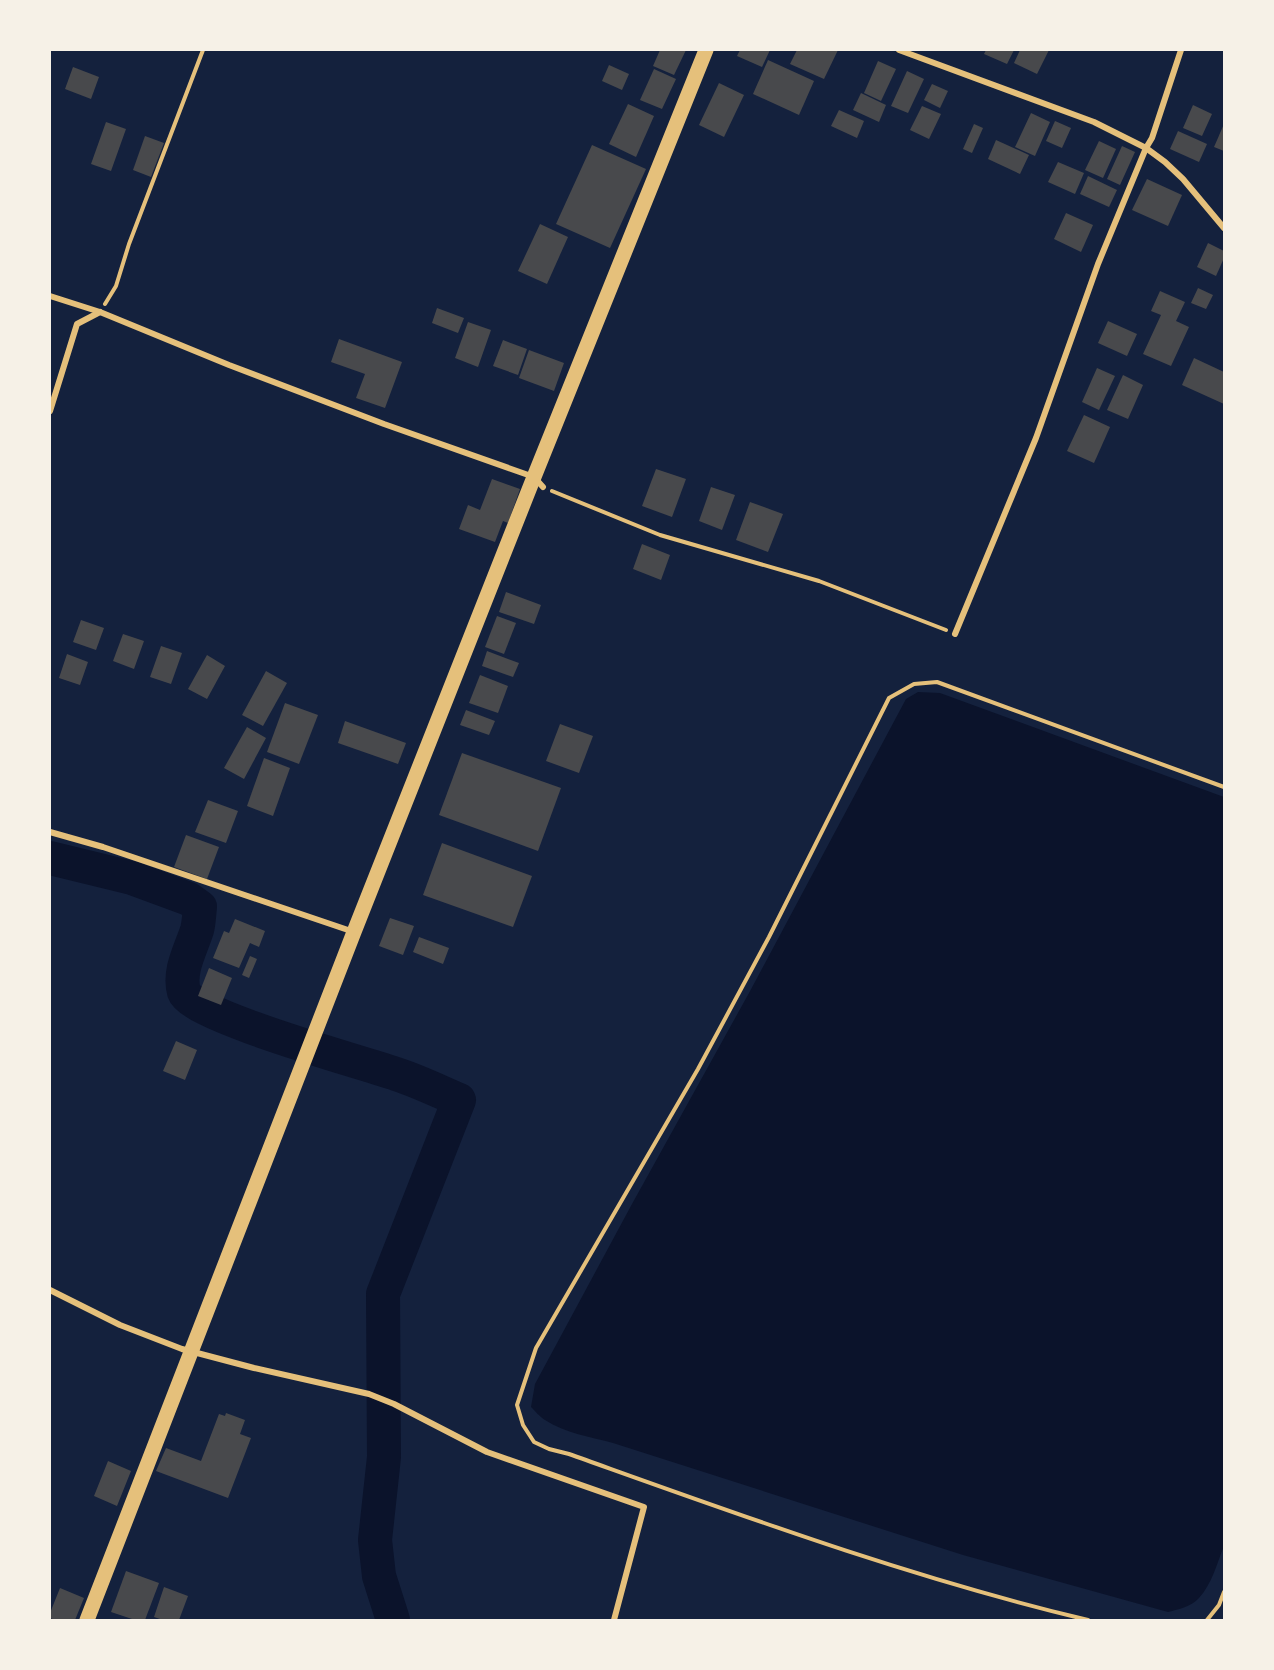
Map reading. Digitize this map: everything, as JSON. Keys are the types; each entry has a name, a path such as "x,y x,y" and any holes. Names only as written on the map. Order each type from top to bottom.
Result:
{"main road":[{"path":"87,1620 354,932 538,482 706,50"}],"street":[{"path":"899,50 1094,122 1146,148 1183,179 1224,228"},
{"path":"955,634 1036,438 1098,264 1156,128 1181,50"},
{"path":"50,296 100,312 284,386 538,482"},
{"path":"50,411 77,324 100,312"},
{"path":"50,832 103,847 354,932"},
{"path":"50,1290 120,1325 182,1349 369,1394 394,1404 487,1452 644,1507 614,1620"}],"path":[{"path":"100,312 116,286 129,244 203,50"},
{"path":"538,482 660,535 819,581 955,634"},
{"path":"1088,1620 938,1580 749,1519 549,1449 534,1442 523,1425 517,1405 536,1348 698,1069 790,897 889,698 914,684 937,682 1224,787"},
{"path":"1207,1620 1219,1605 1224,1592"}],"water":[{"path":"918,692 940,693 1224,797 1224,1546 1204,1592 1192,1604 1176,1610 1168,1612 963,1555 570,1431 545,1420 531,1407 535,1384 632,1204 749,993 906,699"}],"building":[{"path":"660,50 686,50 674,75 653,66"},
{"path":"740,50 770,50 762,67 737,56"},
{"path":"797,50 838,50 824,79 790,64"},
{"path":"986,50 1014,50 1007,64 984,54"},
{"path":"1020,50 1049,50 1037,74 1014,63"},
{"path":"768,60 814,81 799,115 753,94"},
{"path":"878,61 896,69 881,101 864,93"},
{"path":"609,65 629,74 622,90 602,81"},
{"path":"73,67 99,77 91,99 65,89"},
{"path":"654,69 676,79 662,109 640,100"},
{"path":"907,71 924,79 908,113 891,106"},
{"path":"719,83 744,95 724,137 699,125"},
{"path":"932,84 948,91 940,108 924,100"},
{"path":"861,93 886,105 879,122 853,110"},
{"path":"628,104 654,116 636,157 609,144"},
{"path":"1193,105 1212,114 1202,136 1183,128"},
{"path":"922,106 941,114 929,139 910,130"},
{"path":"839,110 864,121 857,138 831,126"},
{"path":"1031,113 1050,122 1035,156 1015,147"},
{"path":"1055,121 1071,128 1062,148 1046,141"},
{"path":"106,122 126,129 111,171 91,164"},
{"path":"974,124 983,128 972,153 963,149"},
{"path":"1224,124 1224,151 1214,147"},
{"path":"1178,131 1207,144 1199,162 1170,149"},
{"path":"145,136 164,143 151,177 133,170"},
{"path":"996,140 1029,155 1020,174 988,159"},
{"path":"1099,141 1116,149 1103,178 1085,170"},
{"path":"592,145 646,169 610,248 556,224"},
{"path":"1122,146 1135,152 1120,185 1107,179"},
{"path":"1058,162 1084,173 1075,194 1048,182"},
{"path":"1088,176 1117,190 1109,207 1080,194"},
{"path":"1147,179 1182,195 1168,226 1132,210"},
{"path":"1066,213 1093,225 1081,252 1054,239"},
{"path":"540,224 568,237 547,284 518,271"},
{"path":"1208,243 1224,251 1224,258 1216,276 1197,267"},
{"path":"1198,288 1213,295 1206,309 1191,303"},
{"path":"1160,291 1185,302 1176,321 1189,327 1171,366 1143,354 1161,315 1151,311"},
{"path":"437,308 464,318 458,333 432,323"},
{"path":"1108,321 1137,334 1127,356 1098,343"},
{"path":"468,322 491,330 478,367 455,358"},
{"path":"339,339 402,362 385,408 356,398 365,374 331,362"},
{"path":"503,340 527,349 518,375 493,366"},
{"path":"529,350 564,363 554,391 519,378"},
{"path":"1194,358 1224,372 1224,404 1182,385"},
{"path":"1097,368 1115,376 1099,410 1082,402"},
{"path":"1123,375 1143,385 1128,419 1107,410"},
{"path":"1084,415 1110,427 1094,463 1067,451"},
{"path":"656,469 686,479 672,517 642,506"},
{"path":"492,479 520,489 508,523 503,521 495,542 459,529 468,505 480,510"},
{"path":"711,487 735,495 722,530 699,521"},
{"path":"750,502 783,514 768,552 736,540"},
{"path":"642,544 670,555 661,580 633,569"},
{"path":"506,592 541,605 534,624 499,612"},
{"path":"497,616 516,623 504,654 485,647"},
{"path":"81,620 104,628 96,650 73,642"},
{"path":"123,634 144,641 134,669 113,661"},
{"path":"161,646 182,653 171,684 150,677"},
{"path":"487,651 519,663 513,677 482,666"},
{"path":"67,654 88,662 80,685 59,678"},
{"path":"207,655 225,666 207,699 188,689"},
{"path":"266,671 287,683 263,726 242,715"},
{"path":"480,675 508,686 498,713 469,703"},
{"path":"285,703 318,715 299,764 267,752"},
{"path":"466,710 495,721 489,735 460,725"},
{"path":"345,721 406,743 398,764 338,743"},
{"path":"560,724 593,736 579,773 546,761"},
{"path":"247,727 266,738 244,779 224,768"},
{"path":"462,753 561,788 538,851 439,815"},
{"path":"264,758 290,768 273,816 247,806"},
{"path":"208,800 238,811 226,843 195,832"},
{"path":"186,835 219,847 207,879 174,867"},
{"path":"442,843 532,876 513,927 423,895"},
{"path":"390,918 414,926 403,955 379,946"},
{"path":"235,919 265,931 259,947 250,943 239,968 213,958 224,931 229,933"},
{"path":"419,937 449,948 443,964 413,952"},
{"path":"250,956 257,959 249,978 242,975"},
{"path":"209,968 232,978 221,1005 198,996"},
{"path":"176,1041 197,1050 185,1080 163,1071"},
{"path":"226,1413 245,1420 240,1434 251,1438 228,1498 156,1471 166,1448 201,1461 219,1414 225,1416"},
{"path":"108,1461 131,1471 117,1506 94,1496"},
{"path":"126,1571 159,1583 145,1620 135,1620 111,1612"},
{"path":"164,1587 188,1596 179,1620 163,1620 154,1617"},
{"path":"60,1588 84,1598 75,1620 50,1618"}],"waterway":[{"path":"50,858 132,878 189,899 200,907 199,922 183,976 184,992 194,1002 246,1026 404,1077 459,1100 383,1294 384,1457 375,1540 379,1576 393,1620"}]}
